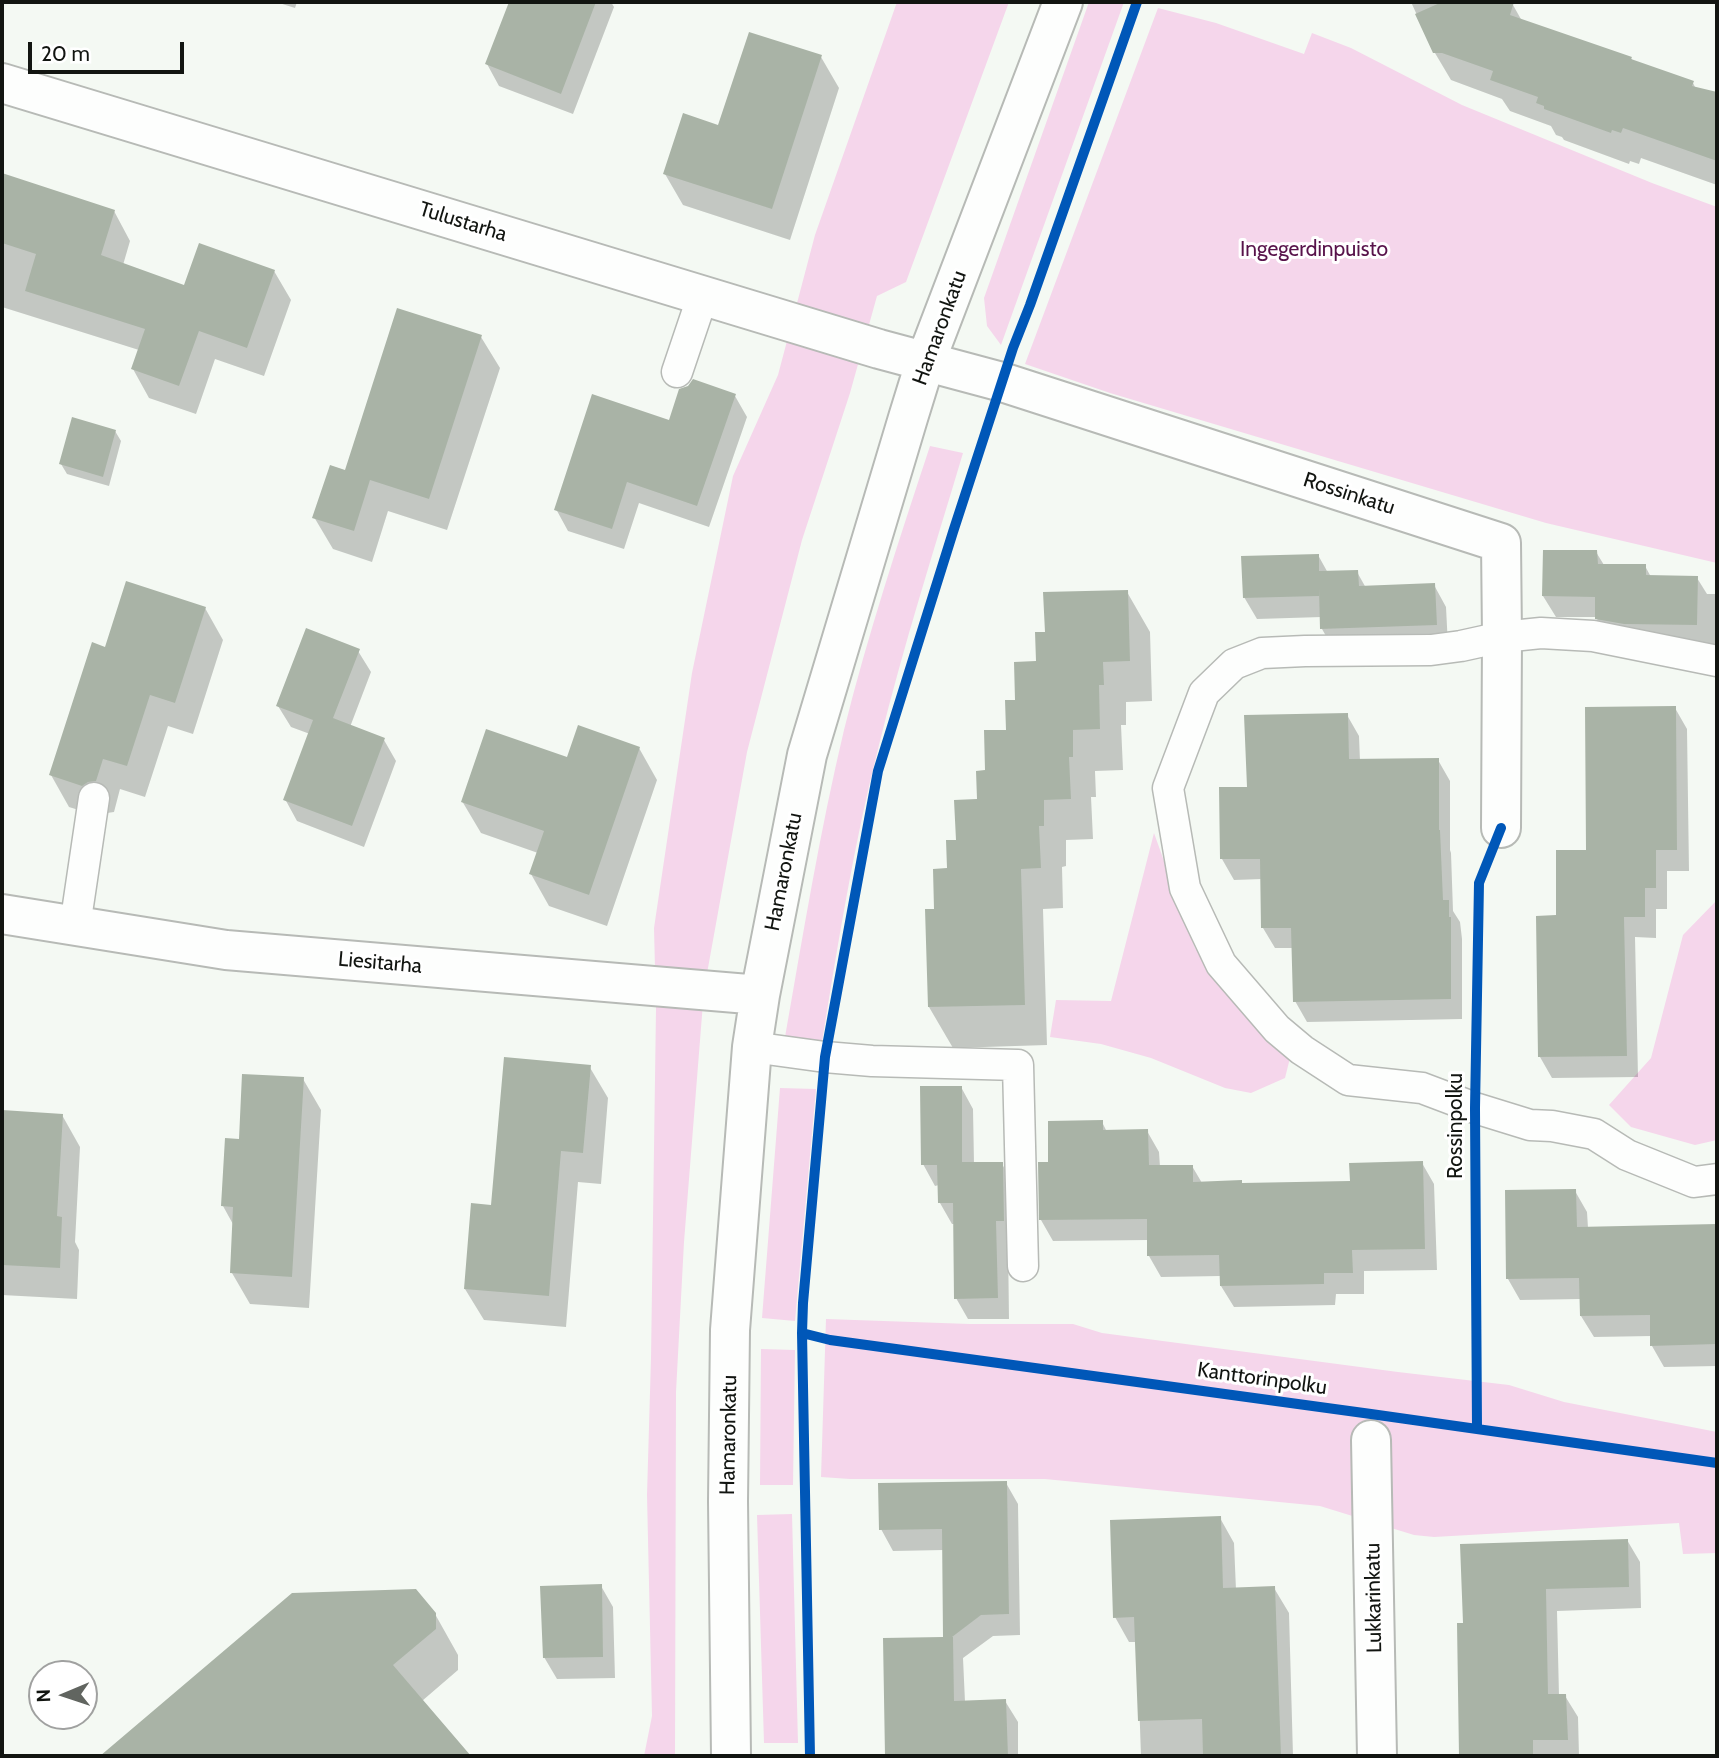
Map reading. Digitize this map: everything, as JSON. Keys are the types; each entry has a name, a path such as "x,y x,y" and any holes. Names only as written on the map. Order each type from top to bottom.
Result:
{"street":[{"name":"Hamaronkatu","path":"731,1756 728,1501 730,1330 752,1047 760,995 807,755 925,363 1058,15"},
{"name":"Tulustarha","path":"2,83 925,363"},
{"name":"Rossinkatu","path":"925,363 1002,382 1501,543 1501,828"},
{"name":"Liesitarha","path":"2,914 226,950 760,995"},
{"name":"Lukkarinkatu","path":"1371,1440 1377,1756"}],"lane":[{"path":"677,372 703,295"},
{"path":"1717,661 1592,636 1541,633 1431,650 1262,653 1234,664 1204,693 1168,788 1185,888 1222,964 1277,1029 1302,1050 1348,1080 1422,1087 1475,1108 1530,1125 1594,1134 1627,1156 1694,1182 1717,1180"},
{"path":"75,926 94,798"},
{"path":"752,1047 872,1061 1018,1065 1023,1266"}],"green space":[{"path":"897,2 1009,2 906,282 877,296 850,393 802,540 747,752 704,990 684,1242 676,1392 675,1756 644,1756 652,1716 647,1495 656,1009 654,928 692,673 733,476 778,375 815,235"},
{"path":"1089,2 1124,2 1001,345 987,326 984,298"},
{"name":"Ingegerdinpuisto","path":"1158,8 1216,23 1304,54 1312,33 1351,48 1462,105 1717,207 1717,563 1546,523 1110,393 1025,364"},
{"path":"930,446 963,453 908,635 870,782 847,893 822,1042 785,1037 844,730 895,552"},
{"path":"1154,833 1195,948 1290,1058 1285,1078 1251,1093 1225,1088 1151,1058 1101,1044 1050,1037 1056,1000 1111,1001"},
{"path":"1717,900 1717,1140 1695,1145 1631,1127 1609,1105 1651,1058 1683,935"},
{"path":"780,1088 816,1089 795,1321 762,1318"},
{"path":"826,1319 1073,1324 1102,1333 1509,1385 1564,1402 1717,1432 1717,1553 1683,1554 1679,1523 1434,1537 1414,1535 1320,1506 1045,1479 821,1477"},
{"path":"761,1349 795,1350 793,1485 760,1485"},
{"path":"792,1514 798,1743 764,1743 757,1515"}],"building":[{"path":"509,2 596,2 561,94 485,64"},
{"path":"1442,2 1514,2 1510,15 1632,57 1631,59 1694,81 1692,86 1717,92 1717,161 1623,128 1621,133 1612,130 1611,133 1544,109 1544,106 1536,103 1538,97 1490,80 1493,71 1442,53 1433,53 1415,14"},
{"path":"749,32 822,55 772,209 663,174 683,113 718,125"},
{"path":"2,173 115,210 101,255 184,285 199,243 275,270 247,348 199,331 179,386 131,369 145,329 25,291 36,254 2,243"},
{"path":"397,308 482,335 429,499 370,480 354,531 312,518 330,465 345,470"},
{"path":"693,379 736,394 697,506 627,482 612,529 554,510 592,394 669,420 679,389 688,386"},
{"path":"72,417 116,430 103,477 59,464"},
{"path":"1543,550 1597,550 1598,564 1646,564 1646,575 1698,576 1697,625 1624,624 1595,619 1595,597 1542,596"},
{"path":"1319,554 1319,571 1358,570 1359,586 1435,583 1437,625 1320,629 1319,589 1319,596 1243,598 1241,556"},
{"path":"126,581 206,607 175,703 150,695 127,766 103,759 96,781 82,786 49,775 92,642 105,647"},
{"path":"1128,590 1130,661 1103,662 1104,685 1099,685 1100,729 1073,730 1073,757 1069,757 1071,799 1044,800 1044,826 1039,826 1041,868 1021,869 1025,1005 928,1007 925,909 934,909 933,869 947,868 946,840 956,840 954,800 977,799 976,771 985,770 984,730 1006,730 1005,700 1015,700 1014,662 1036,661 1035,632 1045,632 1043,592"},
{"path":"306,628 360,649 333,718 385,738 352,826 283,800 313,720 276,706"},
{"path":"1676,706 1677,850 1656,850 1656,888 1645,888 1645,917 1624,917 1627,1056 1538,1057 1536,916 1556,915 1556,850 1586,850 1585,707"},
{"path":"1348,713 1349,759 1439,758 1443,900 1449,900 1451,917 1451,999 1293,1002 1291,928 1261,928 1260,859 1220,859 1219,787 1247,787 1244,715"},
{"path":"578,725 640,747 589,895 529,874 544,831 461,802 486,729 567,757"},
{"path":"504,1057 591,1065 583,1153 561,1151 549,1296 464,1289 471,1203 491,1205"},
{"path":"242,1074 304,1077 292,1277 230,1273 233,1207 221,1206 225,1138 239,1139"},
{"path":"920,1086 962,1086 962,1162 1003,1162 1004,1221 996,1221 998,1298 954,1299 953,1203 938,1203 937,1165 921,1165"},
{"path":"2,1110 63,1114 57,1216 62,1217 60,1268 2,1265"},
{"path":"1103,1120 1103,1130 1148,1129 1149,1165 1193,1165 1193,1182 1350,1181 1349,1163 1423,1161 1425,1249 1352,1250 1353,1273 1324,1273 1324,1284 1220,1286 1219,1255 1147,1256 1147,1219 1039,1220 1038,1162 1048,1162 1048,1121"},
{"path":"1576,1189 1577,1227 1717,1224 1717,1344 1650,1346 1650,1315 1580,1316 1579,1278 1506,1279 1505,1190"},
{"path":"1007,1481 1009,1614 981,1615 952,1637 954,1701 1006,1699 1008,1756 885,1756 883,1638 943,1637 942,1529 879,1530 878,1483"},
{"path":"1221,1516 1223,1588 1275,1586 1281,1756 1203,1756 1202,1719 1138,1721 1134,1617 1113,1618 1110,1520"},
{"path":"1628,1539 1629,1587 1546,1589 1548,1694 1566,1694 1568,1740 1533,1740 1533,1756 1459,1756 1457,1623 1463,1623 1460,1544"},
{"path":"602,1584 603,1657 543,1658 540,1586"},
{"path":"416,1589 436,1613 436,1629 393,1665 471,1756 100,1756 292,1593"}],"cycle path":[{"path":"810,1756 803,1303 825,1057 878,771 1013,348 1137,2"},
{"name":"Rossinpolku","path":"1477,1428 1475,1108 1479,883 1501,828"},
{"name":"Kanttorinpolku","path":"802,1333 830,1340 1717,1463"}]}
